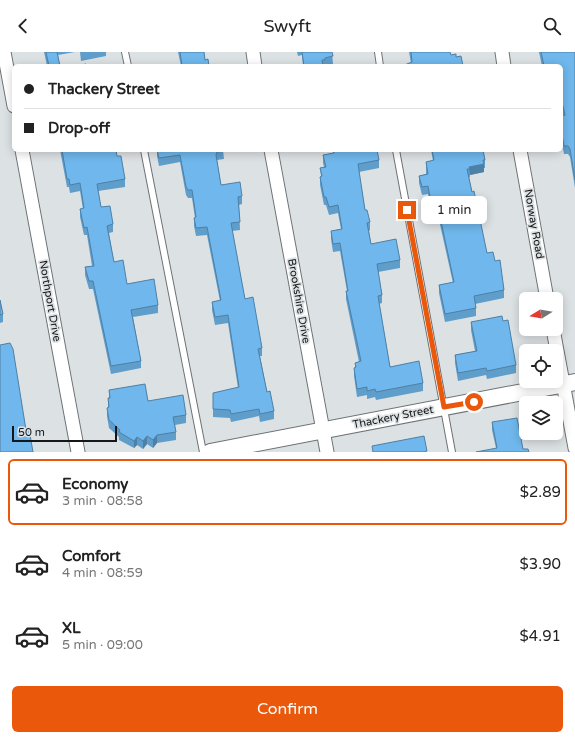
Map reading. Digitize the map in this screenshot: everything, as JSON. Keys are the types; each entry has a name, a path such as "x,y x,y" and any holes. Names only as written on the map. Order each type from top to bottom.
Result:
{"street":[{"path":"4,52 12,95"},
{"path":"252,52 255,64"},
{"path":"502,52 504,64"},
{"name":"Northport Drive","path":"22,152 78,452"},
{"name":"Brookshire Drive","path":"271,152 326,452"},
{"name":"Norway Road","path":"520,152 546,292"},
{"path":"555,336 569,383 575,448"},
{"name":"Thackery Street","path":"210,452 569,383"}],"lane":[{"path":"125,52 128,64"},
{"path":"378,52 380,64"},
{"path":"144,152 203,452"},
{"path":"396,152 452,452"}],"building":[{"path":"46,52 57,52 60,64 49,64"},
{"path":"180,52 204,52 205,60 208,59 209,64 182,64"},
{"path":"302,52 332,52 333,56 322,60 323,64 304,64"},
{"path":"411,52 450,52 451,55 456,54 456,57 461,56 463,64 407,64 412,62"},
{"path":"541,52 575,52 575,180 570,149 568,146 564,146 563,141 563,116 565,115 563,106 563,64 544,64"},
{"path":"62,152 116,152 117,156 121,156 125,179 97,184 101,207 110,206 113,224 107,226 114,262 123,260 127,284 154,279 158,305 131,310 141,361 111,366 93,281 89,281 85,267 94,266 87,227 84,228 80,209 84,208 80,183 70,185 69,179 67,179"},
{"path":"158,152 217,152 216,155 221,185 240,182 242,196 238,197 240,222 231,223 245,299 253,297 262,348 258,349 267,392 270,391 274,411 260,414 259,409 231,414 230,410 213,409 213,393 239,387 228,315 215,317 212,302 221,300 207,227 196,228 192,190 188,190 186,187 180,155 159,158"},
{"path":"377,152 379,160 358,164 365,210 367,210 370,222 367,223 371,244 396,239 400,260 377,264 382,295 378,296 390,367 419,361 423,383 376,392 375,389 367,391 367,387 357,389 354,368 356,367 355,363 361,361 346,291 348,291 340,243 333,244 331,231 342,229 338,205 329,207 326,197 324,197 320,177 322,176 320,168 326,167 323,155 334,153"},
{"path":"432,152 483,152 484,164 469,167 470,169 467,169 472,192 474,191 487,253 493,252 495,261 500,260 504,290 474,296 476,308 445,314 439,285 454,282 439,212 433,213 428,186 422,187 419,176 428,174 426,162 434,160"},
{"path":"0,300 3,314 0,315"},
{"path":"502,316 503,321 508,320 516,365 487,371 486,368 458,373 455,355 477,351 471,322"},
{"path":"10,343 13,349 26,430 29,429 33,452 0,452 0,345"},
{"path":"145,384 148,401 183,395 186,415 173,417 176,432 157,435 153,440 147,436 143,441 137,437 134,441 119,432 120,430 109,420 107,408 109,407 108,398 110,398 109,390"},
{"path":"517,418 519,440 521,440 523,449 528,449 529,452 476,452 497,448 492,422"},
{"path":"424,436 427,451 424,452 373,452 372,446"}],"route":[{"path":"407,210 444,407 474,402"}]}
